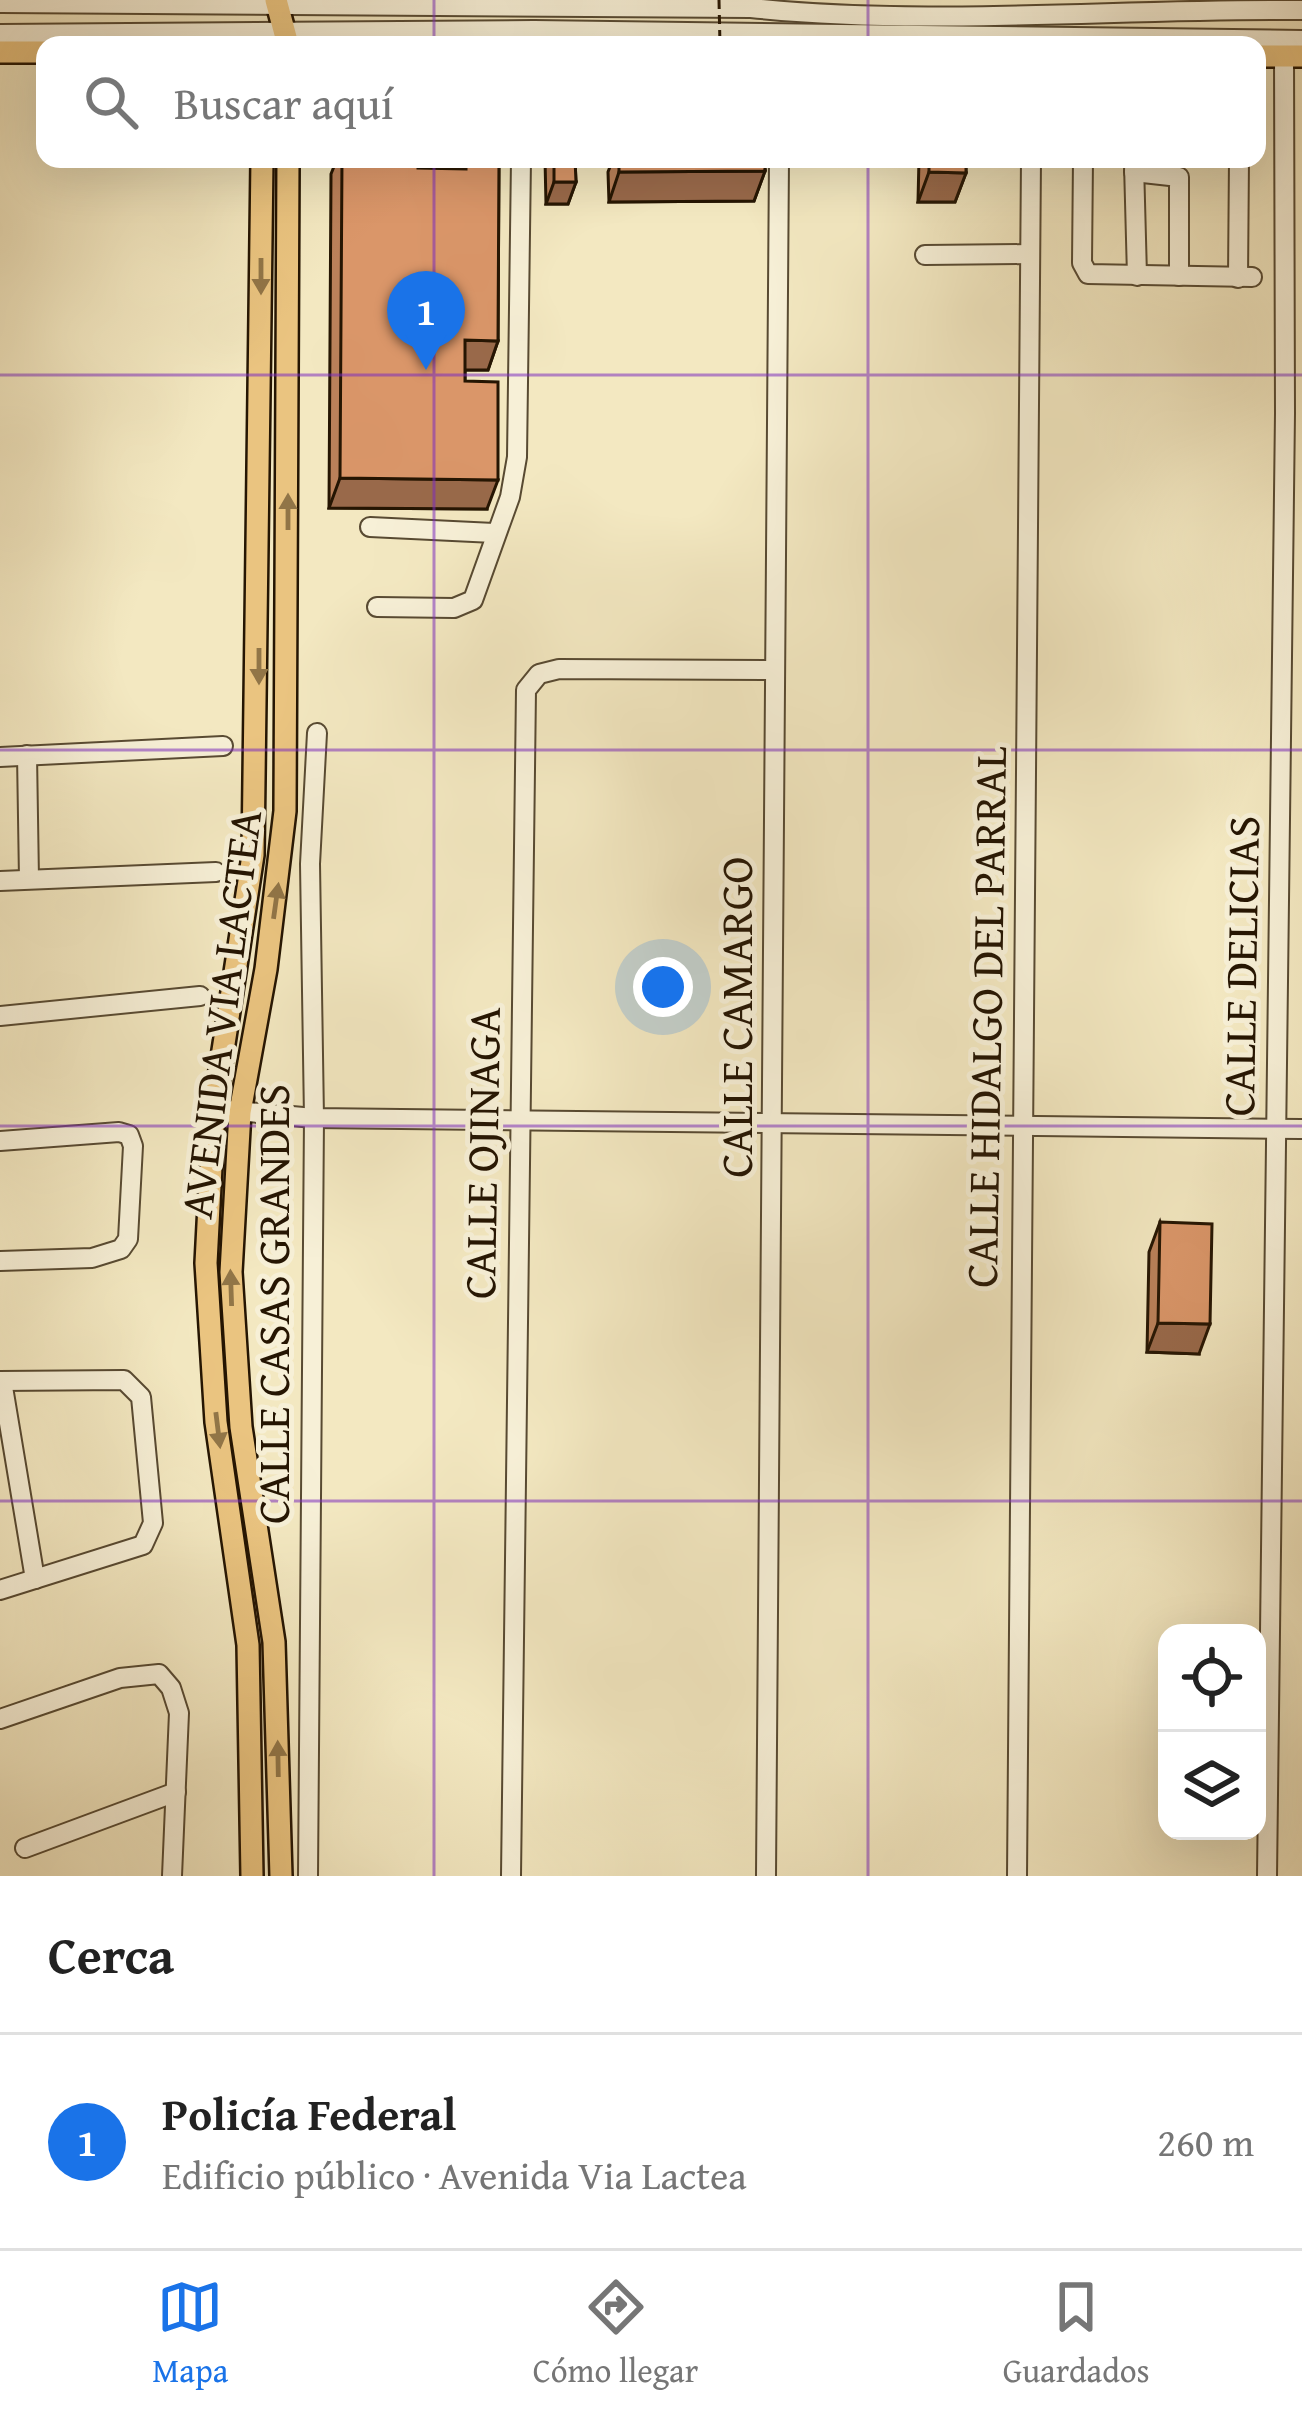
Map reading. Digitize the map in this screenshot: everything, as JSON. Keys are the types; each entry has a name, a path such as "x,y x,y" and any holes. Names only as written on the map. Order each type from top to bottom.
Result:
{"main road":[{"path":"278,3 286,36"},
{"path":"0,52 36,52"},
{"name":"AVENIDA VIA LACTEA","path":"252,1876 248,1645 209,1343 207,1200 214,1109 253,855 259,732 262,168"},
{"name":"AVENIDA VIA LACTEA","path":"281,1876 274,1642 234,1353 232,1199 285,811 288,168"}],"street":[{"path":"0,3 778,5 1032,17 1302,10"},
{"path":"778,5 779,36"},
{"path":"386,36 534,30 697,36"},
{"path":"0,34 96,36"},
{"path":"1266,40 1302,40"},
{"name":"CALLE DELICIAS","path":"1267,1876 1293,56"},
{"path":"377,607 464,606 480,588 494,532 510,496 517,457 520,168"},
{"name":"CALLE CAMARGO","path":"766,1876 779,168"},
{"name":"CALLE HIDALGO DEL PARRAL","path":"1017,1876 1020,1126 1031,591 1030,168"},
{"path":"1083,168 1083,267 1092,276 1245,278 1239,168"},
{"path":"1134,168 1137,276"},
{"path":"1150,168 1179,177 1180,276"},
{"path":"925,255 1030,254"},
{"path":"370,527 494,532"},
{"name":"CALLE OJINAGA","path":"511,1876 529,684 539,674 559,668 775,670"},
{"name":"CALLE CASAS GRANDES","path":"308,1876 314,1118 310,864 317,734"},
{"path":"0,757 223,746"},
{"path":"27,755 28,879"},
{"path":"0,880 216,872"},
{"path":"0,1016 200,996"},
{"path":"214,1109 314,1118 1302,1129"},
{"path":"0,1141 119,1132 129,1135 133,1146 128,1239 121,1249 92,1258 0,1261"},
{"path":"0,1590 35,1579 143,1545 151,1537 141,1397 124,1380 1,1381 35,1579"},
{"path":"0,1719 121,1678 159,1674 171,1688 178,1713 172,1876"},
{"path":"25,1848 176,1792"}],"path":[{"path":"719,0 720,36"}],"building":[{"path":"342,168 499,168 498,341 465,340 465,381 498,382 498,480 340,478"},
{"path":"554,168 575,168 576,182 554,182"},
{"path":"619,168 765,168 765,171 619,172"},
{"path":"929,168 966,168 966,173 929,172"},
{"path":"1160,1222 1212,1224 1210,1324 1158,1323"}],"place":[{"name":"Policía Federal","path":"426,370"}]}
